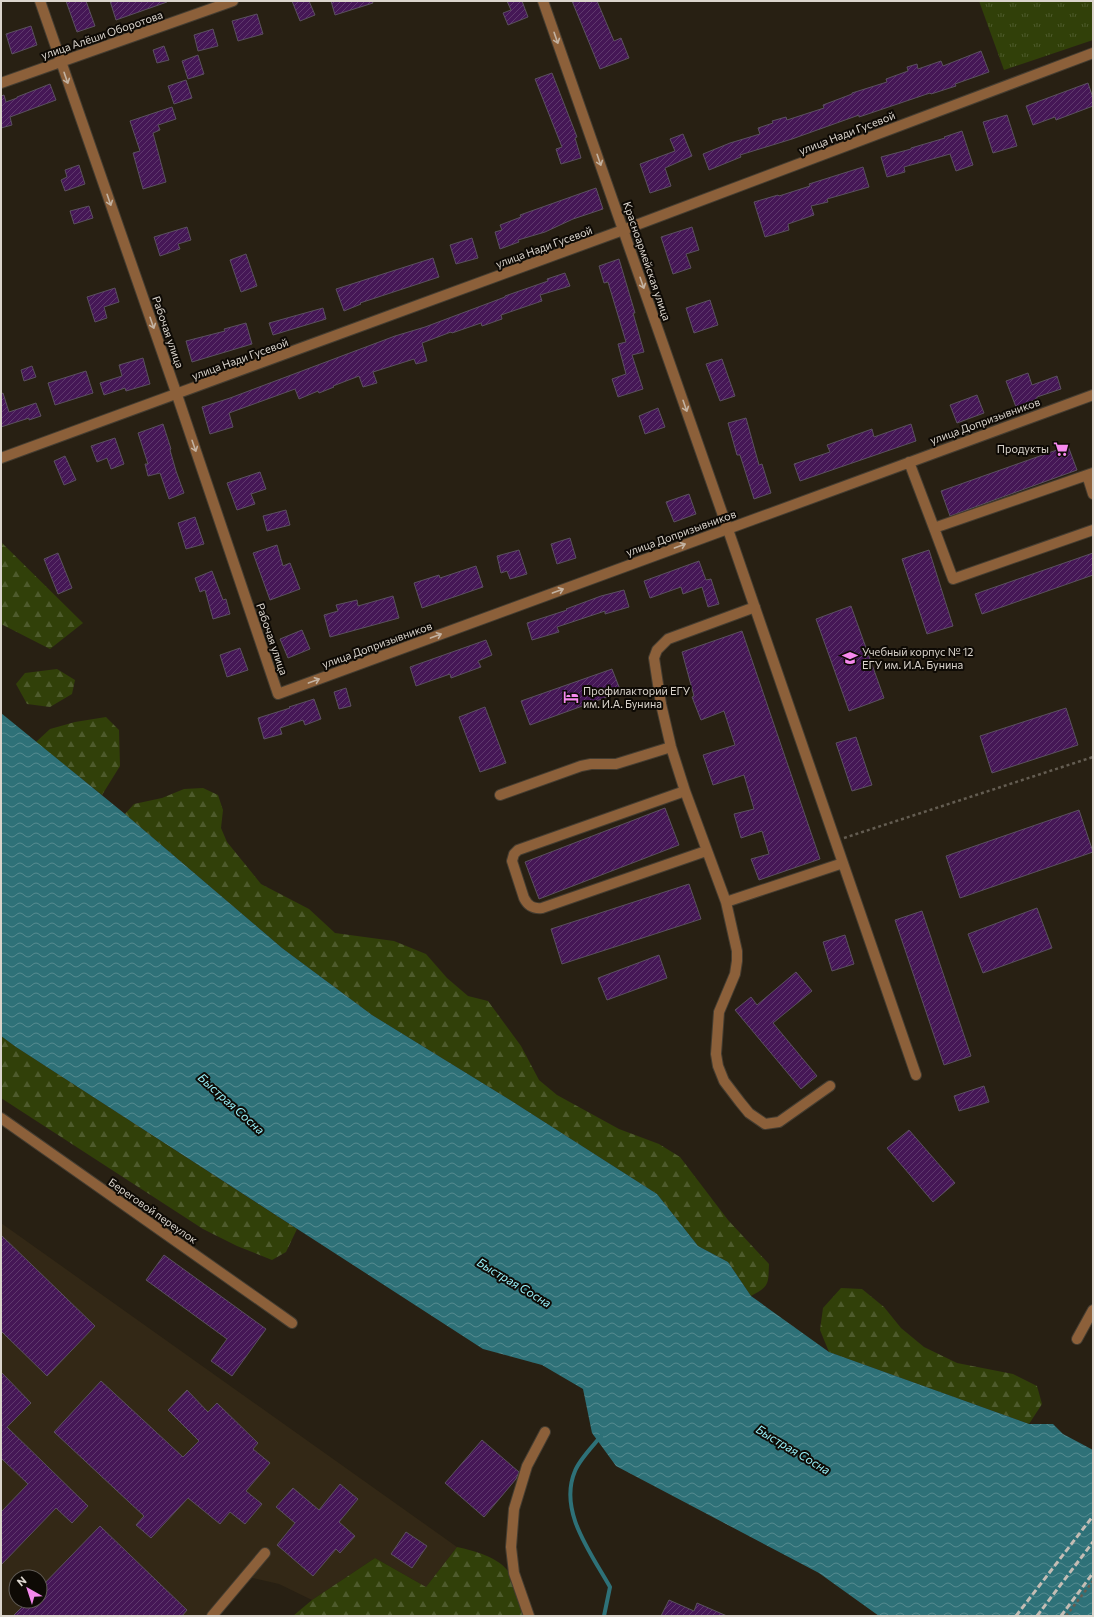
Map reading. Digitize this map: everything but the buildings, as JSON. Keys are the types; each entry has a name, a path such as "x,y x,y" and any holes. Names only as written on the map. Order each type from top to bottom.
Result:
{"street":[{"name":"Рабочая улица","path":"40,1 177,395 278,694"},
{"name":"улица Алёши Оборотова","path":"1,83 233,1"},
{"name":"Красноармейская улица","path":"543,1 728,528 916,1075"},
{"name":"улица Нади Гусевой","path":"1,458 177,395 623,230 1093,53"},
{"name":"улица Допризывников","path":"278,694 1093,395"},
{"path":"909,462 953,579 1093,530"},
{"path":"934,528 1090,474 1093,494"},
{"path":"755,607 668,639 657,650 654,658 660,696 671,747 706,851 726,902 737,951 735,974 719,1012 716,1054 718,1066 724,1081 749,1113 765,1124 779,1122 830,1086"},
{"path":"500,795 580,766 591,764 616,764 671,747"},
{"path":"685,791 518,850 514,854 512,861 524,898 529,906 533,908 542,908 706,851"},
{"path":"726,902 843,863"},
{"name":"Береговой переулок","path":"1,1118 292,1323"},
{"path":"1077,1339 1093,1310"},
{"path":"529,1616 514,1573 511,1547 514,1509 527,1466 545,1432"},
{"path":"212,1616 265,1553"}],"path":[{"path":"835,841 1093,757"},
{"path":"1066,1616 1093,1581"}],"shaded area":[{"path":"1,1223 457,1547 426,1587 375,1558 312,1600 279,1584 249,1577 244,1572 205,1616 1,1616"}],"green space":[{"path":"979,1 1093,1 1093,40 1004,70"},
{"path":"1,542 83,623 50,649 1,624"},
{"path":"57,669 75,680 72,694 50,707 27,704 16,684 25,673"},
{"path":"106,717 119,730 120,766 102,795 36,742 50,729 75,722"},
{"path":"203,788 218,795 223,810 221,828 227,842 261,884 309,909 335,933 394,941 426,954 447,978 468,996 488,1001 521,1046 539,1080 557,1095 619,1129 659,1144 680,1157 728,1220 769,1264 768,1280 765,1287 751,1296 728,1262 698,1246 657,1194 510,1100 372,1015 282,948 125,814 134,804 162,798 184,789"},
{"path":"1,1036 297,1229 286,1252 272,1260 237,1246 203,1229 1,1098"},
{"path":"841,1288 862,1289 884,1307 901,1328 924,1347 957,1363 1013,1374 1037,1386 1042,1404 1029,1424 829,1352 820,1330 823,1308"},
{"path":"457,1547 494,1559 506,1569 511,1575 515,1584 525,1616 293,1616 312,1600 375,1558 426,1587"}],"water":[{"name":"Быстрая Сосна","path":"1,713 125,814 282,948 372,1015 510,1100 657,1194 698,1246 728,1262 751,1296 829,1352 1029,1424 1053,1424 1063,1434 1093,1450 1093,1616 879,1616 819,1573 616,1466 592,1433 583,1389 542,1365 483,1349 1,1036"}],"waterway":[{"path":"601,1436 583,1458 575,1471 571,1486 571,1501 579,1531 610,1587 604,1616"}],"railway":[{"path":"1016,1616 1093,1516"},
{"path":"1037,1616 1093,1542"},
{"path":"1061,1616 1093,1573"}],"place":[{"name":"Продукты","path":"1061,449"},
{"name":"Учебный корпус № 12 ЕГУ им. И.А. Бунина","path":"850,658"},
{"name":"Профилакторий ЕГУ им. И.А. Бунина","path":"571,697"}]}
